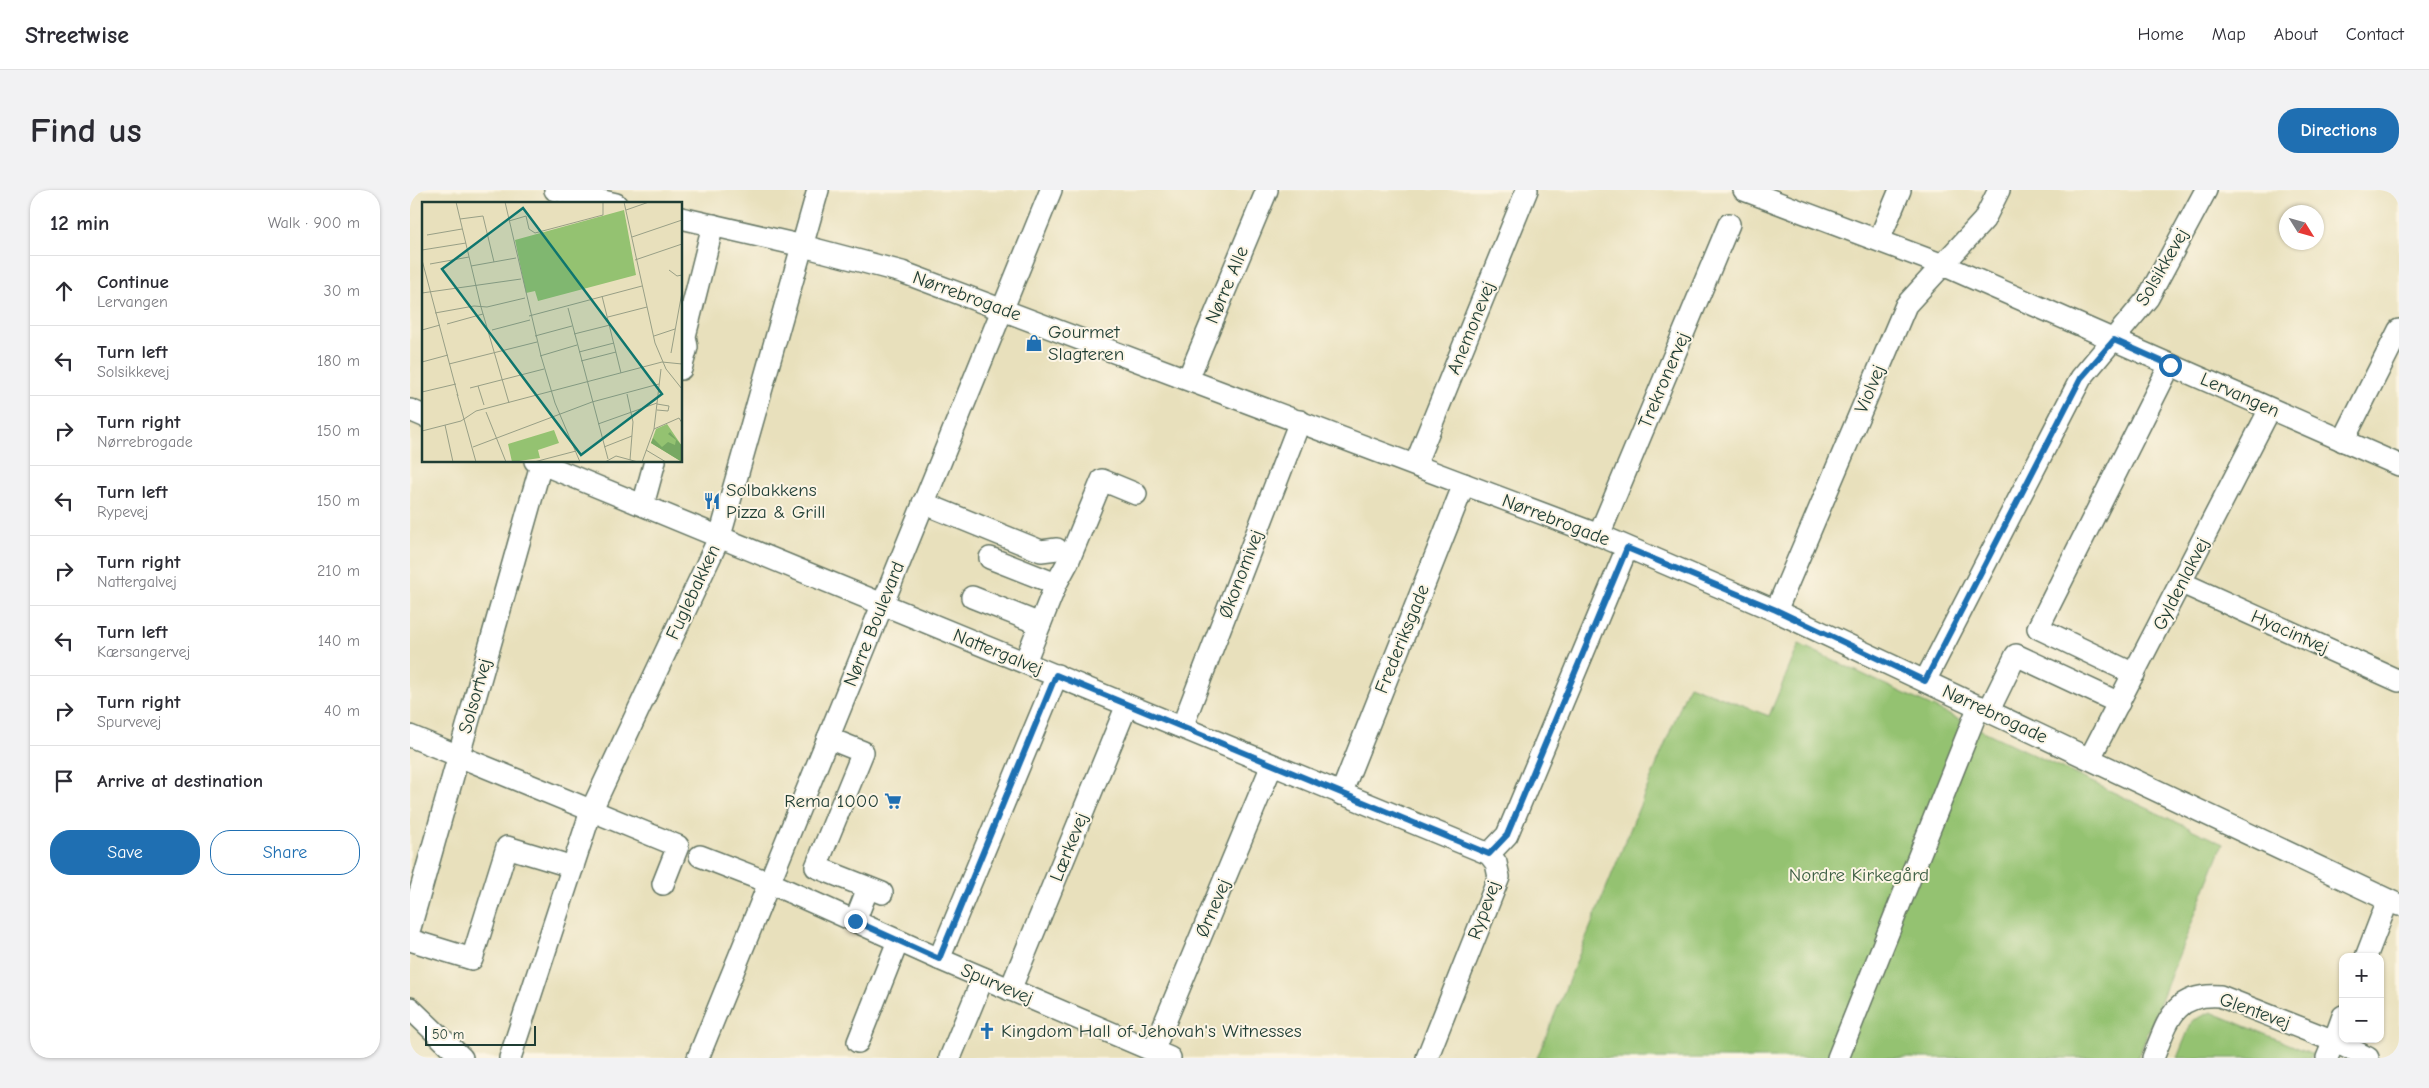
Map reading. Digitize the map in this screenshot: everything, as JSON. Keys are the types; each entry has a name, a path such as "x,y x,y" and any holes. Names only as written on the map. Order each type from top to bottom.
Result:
{"street":[{"path":"555,190 607,202"},
{"name":"Fuglebakken","path":"510,1058 591,811 720,536 818,190"},
{"name":"Nørre Boulevard","path":"698,1058 1051,190"},
{"name":"Nørre Alle","path":"1188,379 1267,190"},
{"name":"Anemonevej","path":"1415,466 1527,190"},
{"name":"Lervangen","path":"1744,190 1943,265 2399,465"},
{"path":"1879,240 1900,190"},
{"name":"Violvej","path":"1776,610 1906,304 1984,220 1999,190"},
{"name":"Solsikkevej","path":"1925,681 2081,378 2148,298 2206,190"},
{"name":"Nørrebrogade","path":"682,218 803,246 902,272 1599,535 1776,610 2393,902"},
{"name":"Trekronervej","path":"1599,535 1729,224"},
{"path":"682,365 687,347 685,336 689,288 712,225"},
{"path":"2343,441 2399,330"},
{"path":"2134,674 2038,628 2170,365"},
{"name":"Gyldenlakvej","path":"2090,758 2182,583 2270,409"},
{"path":"410,410 422,415"},
{"name":"Økonomivej","path":"1182,727 1300,421"},
{"name":"Nattergalvej","path":"539,462 720,536 881,605 1025,662 1489,854"},
{"name":"Solsortvej","path":"410,928 539,462"},
{"path":"643,505 655,462"},
{"path":"1025,662 1056,584 1068,562 1102,480 1136,494"},
{"name":"Frederiksgade","path":"1341,794 1464,484"},
{"path":"923,503 1041,551 1057,548"},
{"name":"Rypevej","path":"1427,1058 1499,877 1496,862 1489,854 1507,835 1627,548"},
{"path":"990,558 1056,584"},
{"name":"Hyacintvej","path":"2182,583 2399,681"},
{"path":"972,597 1040,624"},
{"path":"1838,1058 1984,708 2016,655 2119,703"},
{"path":"939,959 1056,675"},
{"name":"Lærkevej","path":"1010,990 1127,705"},
{"path":"410,736 678,846 663,884"},
{"path":"828,738 863,752 816,867 875,891 855,921"},
{"name":"Ørnevej","path":"1162,1054 1272,765"},
{"path":"410,940 472,959 507,847 572,868"},
{"name":"Spurvevej","path":"700,856 770,883 1010,990 1162,1054"},
{"path":"2368,953 2393,902"},
{"path":"858,1042 898,941"},
{"path":"950,1058 983,978"},
{"name":"Glentevej","path":"2153,1058 2169,1019 2179,1005 2203,995 2220,996 2330,1049 2362,1057"},
{"path":"410,1008 462,1058"},
{"path":"2330,1049 2339,1026"}],"green space":[{"name":"Nordre Kirkegård","path":"1799,644 2223,844 2138,1058 1537,1058 1689,685 1769,716"},
{"path":"2211,1012 2313,1054 2311,1058 2177,1058 2192,1021"}],"place":[{"name":"Gourmet Slagteren","path":"1034,343"},
{"name":"Solbakkens Pizza & Grill","path":"712,501"},
{"name":"Rema 1000","path":"893,801"},
{"name":"Kingdom Hall of Jehovah's Witnesses","path":"987,1031"}],"route":[{"path":"855,921 939,959 1056,675 1489,854 1507,835 1627,548 1776,610 1925,681 2081,378 2114,340 2170,365"}]}
